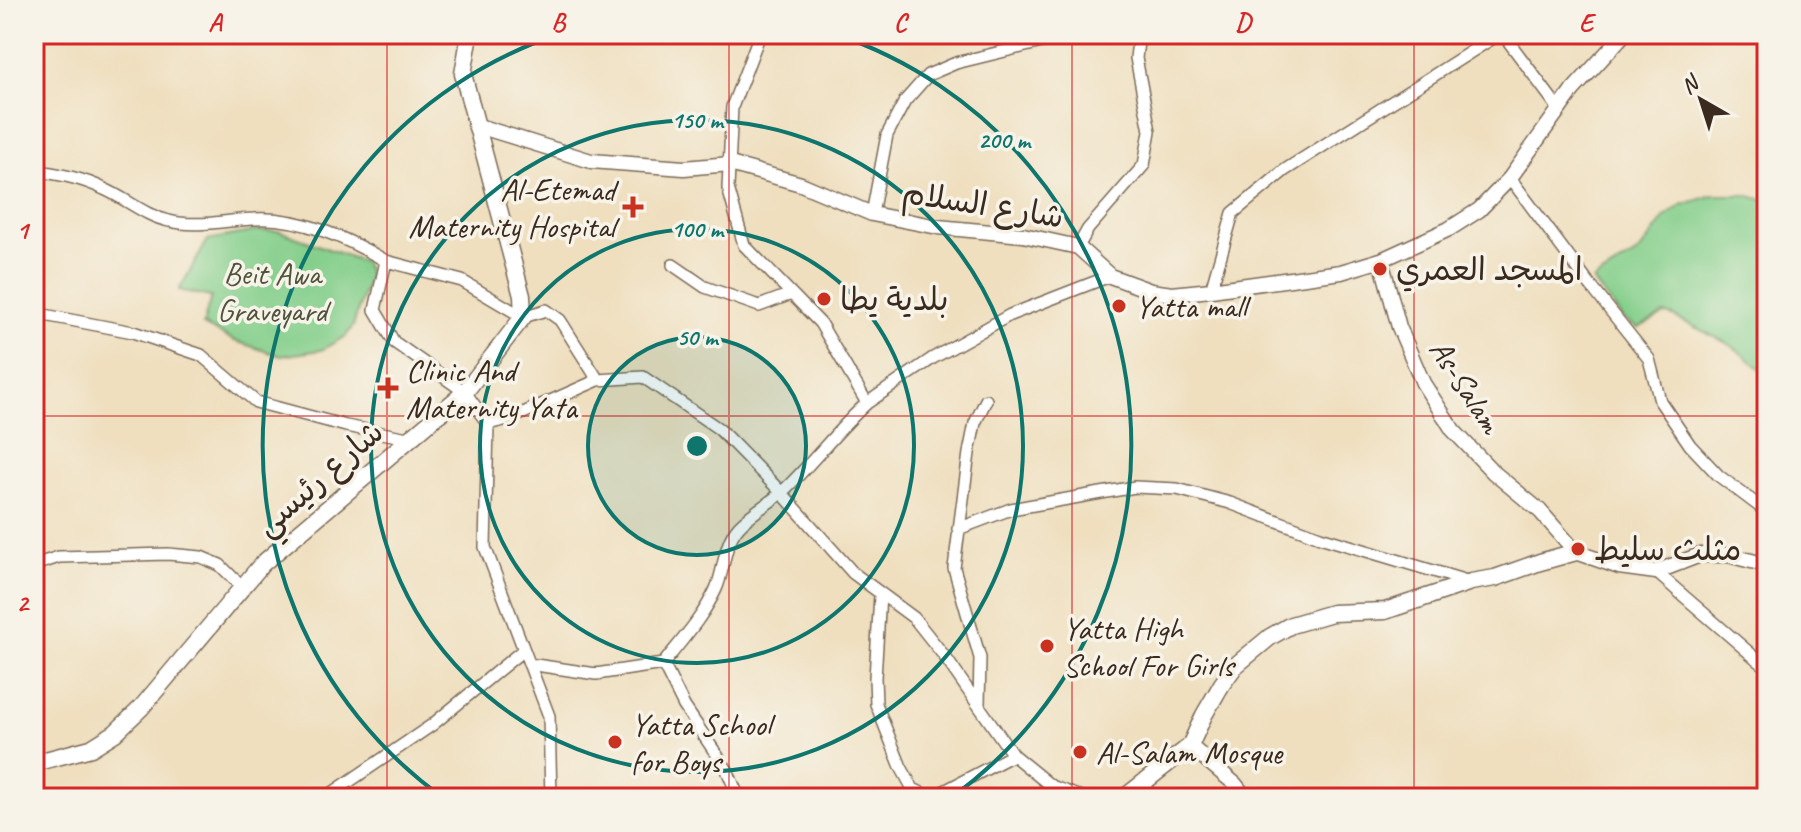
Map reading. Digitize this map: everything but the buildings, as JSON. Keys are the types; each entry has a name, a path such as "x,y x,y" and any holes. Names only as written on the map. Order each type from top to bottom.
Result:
{"main road":[{"path":"470,34 463,74 522,296 523,317"},
{"name":"شارع رئيسي","path":"34,763 91,748 115,733 141,708 262,564 465,392 523,317"},
{"path":"1124,798 1190,746 1204,715 1235,666 1270,637 1291,625 1332,613 1385,611 1576,552"}],"street":[{"path":"760,34 732,107 728,188 744,245 820,323 867,403"},
{"path":"872,214 887,135 905,101 928,75 956,63 1074,34"},
{"path":"1078,247 1088,229 1144,165 1150,131 1136,58 1139,34"},
{"path":"1211,290 1233,213 1285,170 1501,34 1559,109"},
{"name":"شارع السلام","path":"475,125 591,161 684,168 730,164 801,184 872,214 938,227 1023,235 1078,247 1110,276 1151,291 1172,294 1341,272 1381,260 1449,229 1479,210 1510,178 1559,109 1624,34"},
{"path":"34,170 70,176 106,189 137,209 169,221 201,225 257,218 295,223 352,242 386,261 462,281 523,317 546,310 560,320 598,380"},
{"path":"1510,178 1649,359 1660,401 1690,445 1727,483 1767,512"},
{"name":"As-Salam","path":"1381,260 1399,327 1423,383 1453,430 1493,472 1540,511 1576,552"},
{"path":"386,261 375,310 394,342 465,392 488,424 485,547 549,716 551,798"},
{"path":"673,265 705,287 759,306 791,294"},
{"path":"529,664 596,674 663,664 701,616 717,587 731,539 739,526 781,492 867,403 933,358 1010,315 1110,276"},
{"path":"34,313 133,332 201,355 256,402 346,426 408,438"},
{"path":"488,424 512,418 598,380 643,377 719,429 781,492 853,573 914,618 1013,755 1051,786 1083,798"},
{"path":"979,705 980,658 954,568 972,438 986,400"},
{"path":"958,529 1026,506 1135,487 1177,489 1230,503 1320,537 1471,582"},
{"path":"1576,552 1619,567 1656,572 1700,555 1728,555 1767,565"},
{"path":"34,565 59,557 168,554 201,557 220,565 243,588"},
{"path":"1656,572 1767,668"},
{"path":"880,595 876,704 896,756 913,789 931,798 1013,755"},
{"path":"325,798 432,725 522,651"},
{"path":"663,664 684,706 727,770 739,798"},
{"path":"1190,746 1235,784 1246,798"},
{"path":"1041,798 1051,786"}],"green space":[{"path":"1713,195 1746,195 1767,201 1767,374 1731,345 1671,315 1664,314 1638,328 1623,319 1593,281 1639,252 1666,216 1682,205"},
{"name":"Beit Awa Graveyard","path":"256,231 279,231 364,262 369,276 353,326 346,336 321,350 281,356 235,341 203,325 211,297 179,290 208,240"}],"place":[{"name":"Al-Etemad Maternity Hospital","path":"633,207"},
{"name":"المسجد العمري","path":"1380,269"},
{"name":"بلدية يطا","path":"824,299"},
{"name":"Yatta mall","path":"1119,306"},
{"name":"Clinic And Maternity Yata","path":"388,388"},
{"name":"مثلث سليط","path":"1578,549"},
{"name":"Yatta High School For Girls","path":"1047,646"},
{"name":"Yatta School for Boys","path":"615,742"},
{"name":"Al-Salam Mosque","path":"1080,752"}]}
